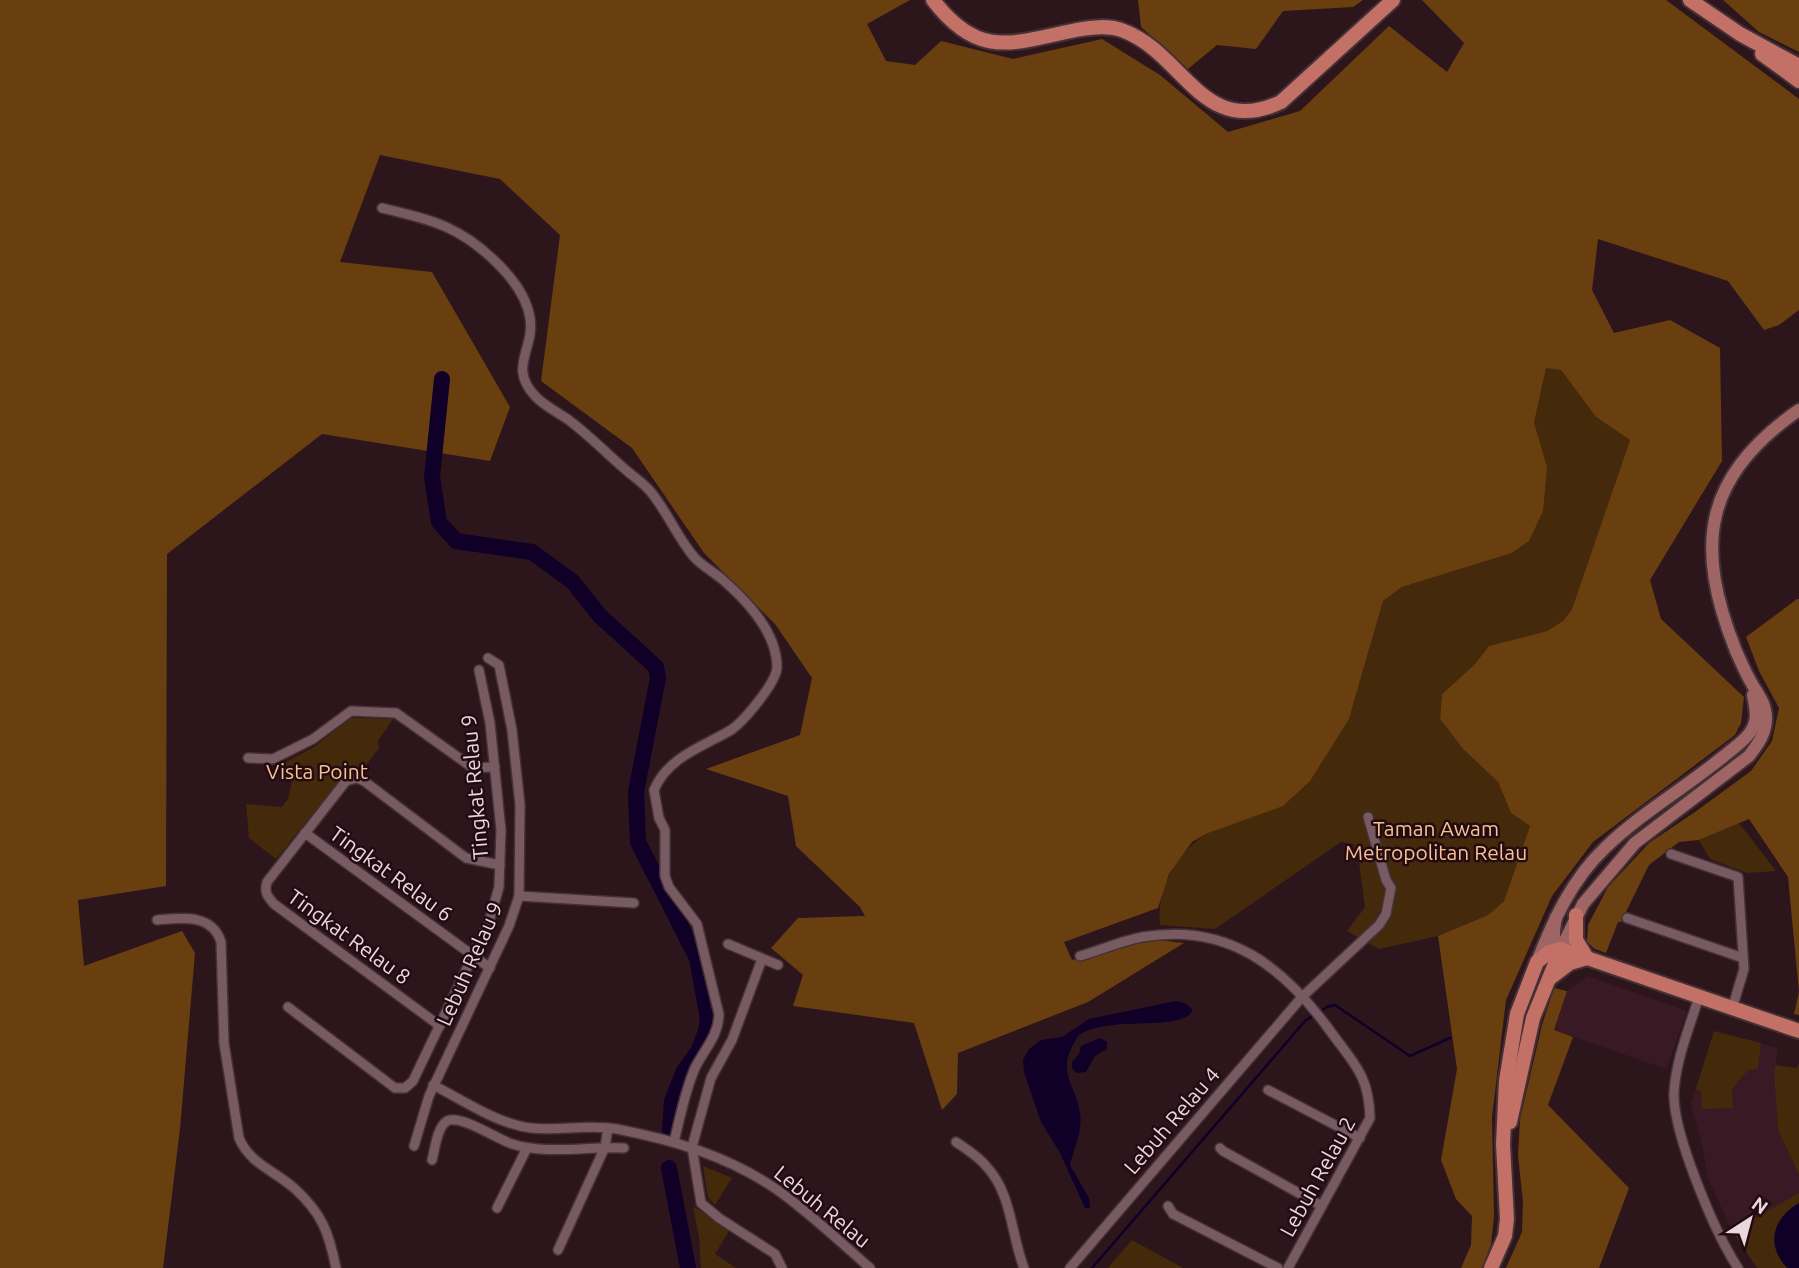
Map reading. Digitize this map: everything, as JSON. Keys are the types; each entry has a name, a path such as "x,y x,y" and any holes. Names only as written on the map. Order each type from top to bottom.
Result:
{"main road":[{"path":"933,0 962,31 987,41 1015,42 1091,27 1122,30 1158,52 1210,101 1223,108 1244,112 1267,108 1281,102 1392,0"},
{"path":"1690,0 1740,34 1799,66"},
{"path":"1740,34 1762,54 1799,80"},
{"path":"1503,1144 1514,1109 1532,1018 1576,915 1594,889 1635,843 1749,756 1765,730 1763,702 1730,636 1722,609 1713,564 1715,519 1731,475 1744,457 1772,430 1799,410"},
{"path":"1491,1268 1502,1244 1507,1219 1503,1144 1506,1081 1517,1014 1556,917 1571,890 1605,848 1710,768 1751,732 1756,722 1752,684"},
{"path":"1576,915 1576,940 1587,958"},
{"path":"1556,917 1553,937 1555,944 1561,949 1799,1031"},
{"path":"1537,962 1549,952 1561,949"},
{"path":"1546,982 1570,963 1587,958"}],"street":[{"path":"382,208 435,221 453,229 477,244 499,264 516,287 530,316 531,327 521,371 529,388 548,407 584,431 651,492 695,559 722,579 746,602 769,634 774,648 777,668 771,685 736,726 665,769 654,790 659,818 665,830 666,876 670,887 697,923 719,1014 719,1025 715,1034 695,1068 674,1142"},
{"name":"Lebuh Relau 9","path":"414,1146 433,1085 490,968 519,896 520,805 512,730 499,665 488,658"},
{"name":"Tingkat Relau 9","path":"288,1007 395,1088 405,1088 413,1081 489,922 499,887 501,830 490,723 479,670"},
{"path":"248,758 273,759 313,739 351,711 396,712 473,768 495,767"},
{"path":"305,833 346,781 356,778 364,781 466,858 500,865"},
{"name":"Lebuh Relau 4","path":"1070,1268 1302,997 1361,943 1386,914 1391,900 1391,888 1386,880 1368,817"},
{"name":"Tingkat Relau 6","path":"305,833 490,968"},
{"name":"Tingkat Relau 8","path":"305,833 267,882 267,896 274,904 440,1026"},
{"path":"1671,854 1738,877 1743,978 1732,1009"},
{"path":"519,896 634,903"},
{"path":"157,920 184,917 211,925 218,932 221,942 224,1043 239,1138 244,1150 294,1188 323,1220 337,1268"},
{"path":"1627,918 1743,958"},
{"name":"Lebuh Relau 2","path":"1080,956 1140,938 1171,934 1191,935 1228,943 1247,951 1274,968 1302,997 1364,1078 1370,1096 1370,1118 1288,1268"},
{"path":"728,944 778,965"},
{"path":"762,959 732,1040 711,1078 692,1147 701,1203 719,1218 775,1254 782,1268"},
{"path":"1699,998 1676,1073 1674,1104 1678,1127 1691,1164 1720,1238 1738,1268"},
{"name":"Lebuh Relau","path":"433,1085 506,1122 527,1128 608,1128 692,1147 740,1168 774,1187 870,1268"},
{"path":"1268,1090 1360,1138"},
{"path":"432,1160 442,1126 450,1120 458,1119 511,1144 527,1148 624,1148"},
{"path":"558,1250 605,1147 608,1128"},
{"path":"956,1142 982,1161 994,1175 1011,1218 1024,1268"},
{"path":"497,1208 527,1148"},
{"path":"1220,1148 1322,1206"},
{"path":"1168,1206 1173,1214 1278,1268"}],"shaded area":[{"path":"0,0 910,0 867,24 886,61 915,65 941,41 1013,59 1102,39 1160,75 1228,132 1300,111 1389,26 1447,72 1464,43 1422,0 1666,0 1799,99 1799,310 1779,325 1764,330 1728,281 1598,239 1592,290 1614,333 1670,320 1720,348 1722,461 1650,580 1661,619 1744,697 1741,723 1735,735 1593,842 1552,896 1506,1000 1492,1117 1494,1216 1491,1245 1482,1268 1461,1268 1471,1245 1472,1216 1456,1199 1441,1160 1457,1069 1438,936 1488,915 1504,901 1530,826 1511,813 1498,782 1463,749 1440,719 1442,694 1474,665 1489,646 1547,631 1563,621 1572,609 1630,440 1596,417 1561,370 1546,368 1534,423 1547,467 1543,511 1529,541 1512,553 1402,587 1383,601 1349,719 1310,781 1283,806 1208,833 1192,842 1169,874 1158,908 1064,942 1072,960 1148,939 1184,943 1088,1002 958,1053 957,1094 942,1110 914,1023 793,1006 803,975 771,948 798,918 865,916 860,907 796,846 788,796 706,769 800,735 812,678 775,624 704,553 632,448 541,381 560,235 500,179 380,155 340,262 432,272 510,407 490,461 322,434 167,554 166,886 78,900 84,966 182,931 195,953 180,1129 163,1268 0,1268"},
{"path":"1138,0 1363,0 1353,7 1283,11 1256,49 1217,45 1188,69 1141,27"},
{"path":"1723,0 1799,0 1799,52 1759,32"},
{"path":"1797,599 1799,992 1788,877 1749,819 1699,840 1679,842 1649,865 1621,922 1618,922 1606,953 1595,949 1587,942 1588,925 1608,887 1649,843 1751,771 1772,741 1779,708 1759,671 1746,637"},
{"path":"1588,976 1687,1011 1666,1069 1554,1030 1567,991"},
{"path":"1554,988 1567,991 1554,1030 1573,1037 1548,1105 1629,1188 1599,1268 1506,1268 1522,1232 1523,1202 1518,1155 1520,1119 1542,1025"},
{"path":"1799,992 1799,1015 1794,1014"},
{"path":"1176,1001 1185,1003 1193,1010 1186,1017 1174,1021 1123,1024 1090,1030 1077,1037 1068,1056 1067,1072 1081,1119 1070,1165 1089,1198 1090,1208 1085,1208 1059,1151 1041,1122 1024,1072 1023,1060 1029,1049 1041,1040 1062,1037 1089,1019"},
{"path":"1714,1031 1778,1048 1774,1073 1778,1130 1799,1175 1799,1193 1732,1231 1707,1176 1691,1103"},
{"path":"1100,1038 1107,1042 1107,1049 1095,1056 1086,1072 1076,1073 1072,1062 1079,1054 1081,1046"},
{"path":"1799,1203 1799,1268 1787,1268 1776,1250 1775,1232 1783,1216"}],"green space":[{"name":"Taman Awam Metropolitan Relau","path":"1546,367 1561,370 1596,417 1630,440 1572,609 1563,621 1547,631 1489,646 1474,665 1442,694 1440,719 1463,749 1498,782 1511,813 1530,826 1504,901 1488,915 1438,936 1379,949 1347,931 1365,907 1359,862 1353,844 1341,842 1215,929 1160,925 1161,898 1165,885 1187,850 1349,719 1383,601 1402,587 1512,553 1529,541 1536,433 1534,423"},
{"name":"Vista Point","path":"351,718 393,719 378,741 379,748 359,774 342,778 276,859 249,838 246,804 282,807 288,799 294,772 275,768 314,747"},
{"path":"1739,823 1776,871 1747,873 1710,859 1699,840"},
{"path":"1714,1031 1761,1043 1758,1069 1748,1070 1732,1089 1733,1108 1702,1109 1701,1091 1696,1089"},
{"path":"1799,1063 1799,1175 1778,1130 1774,1073 1775,1065 1797,1068"},
{"path":"703,1166 732,1178 715,1205 708,1197"},
{"path":"1799,1193 1799,1268 1757,1268 1732,1231"},
{"path":"693,1206 729,1231 715,1254 736,1268 701,1268"},
{"path":"1132,1240 1183,1268 1108,1268"}],"waterway":[{"path":"442,379 432,477 439,522 456,541 532,552 573,582 600,616 656,667 658,678 636,792 638,842 697,958 708,1019 698,1052 684,1071 672,1101 670,1130"},
{"path":"1092,1268 1305,1021 1335,1005 1410,1056 1450,1038"},
{"path":"669,1168 688,1268"}]}
